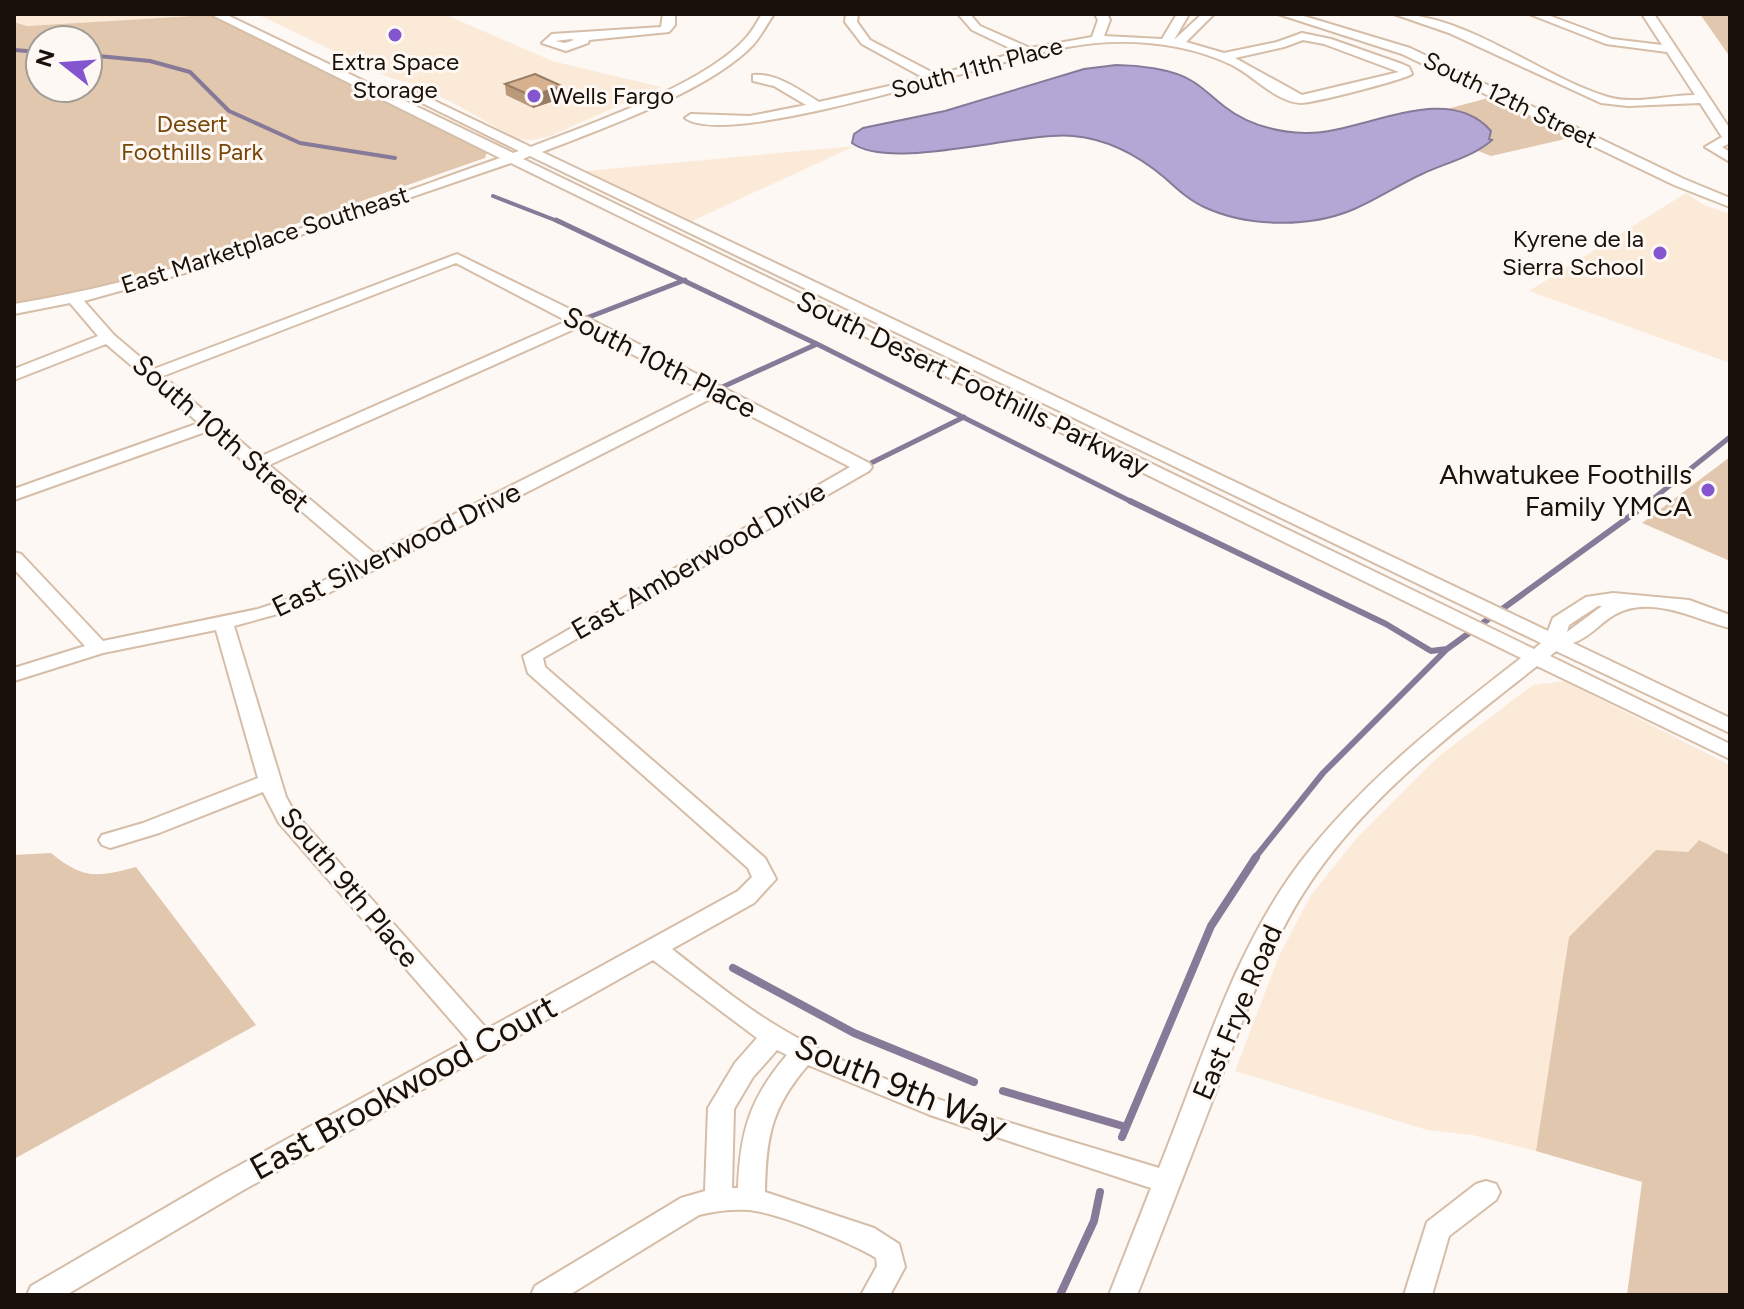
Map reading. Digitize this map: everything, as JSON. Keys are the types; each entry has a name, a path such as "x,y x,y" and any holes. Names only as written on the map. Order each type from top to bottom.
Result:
{"street":[{"name":"South Desert Foothills Parkway","path":"216,14 1730,752"},
{"name":"South Desert Foothills Parkway","path":"244,14 1730,726"},
{"path":"581,37 665,30 668,28 669,14"},
{"name":"East Marketplace Southeast","path":"14,309 74,299 202,264 533,152 635,110 696,77 745,45 761,29 768,14"},
{"path":"852,14 851,22 866,42 936,79"},
{"path":"964,14 976,28 1029,52"},
{"path":"1097,40 1104,20 1101,14"},
{"name":"South 12th Street","path":"1284,14 1406,51 1679,182 1730,203"},
{"path":"1400,14 1453,31 1605,100 1629,103 1658,99 1703,99"},
{"path":"1535,14 1610,42 1670,49"},
{"path":"1171,44 1178,27 1177,21 1182,15 1207,16"},
{"path":"1171,44 1207,16"},
{"path":"1653,22 1730,139 1712,147 1730,158"},
{"name":"South 11th Place","path":"691,118 728,123 783,116 936,79 1029,52 1097,40 1171,44 1223,57 1286,94 1302,99 1406,74 1398,67 1327,41 1294,37 1280,45 1223,57"},
{"path":"757,78 778,83 819,107"},
{"name":"South 10th Place","path":"154,374 457,258 863,467"},
{"name":"South 10th Street","path":"74,299 108,338 373,562"},
{"path":"256,465 581,320"},
{"path":"14,375 108,338"},
{"name":"East Silverwood Drive","path":"14,675 98,648 263,614 292,604 715,390"},
{"path":"1074,433 1094,421"},
{"path":"14,495 210,425"},
{"name":"East Amberwood Drive","path":"764,879 757,864 535,669 533,656 863,467"},
{"path":"14,558 98,648"},
{"name":"East Frye Road","path":"1123,1295 1251,968 1281,911 1316,857 1369,797 1409,760 1555,642 1577,635 1591,611 1633,603 1689,606 1730,622"},
{"name":"South 9th Place","path":"223,621 270,781 287,818 309,847 484,1042"},
{"path":"110,840 151,828 270,781"},
{"name":"East Brookwood Court","path":"41,1295 230,1184 746,897 764,879"},
{"name":"South 9th Way","path":"654,948 712,994 804,1053 863,1079 971,1119 1168,1182"},
{"path":"718,1199 721,1108 744,1070 776,1034"},
{"path":"751,1199 759,1117 773,1090 804,1053"},
{"path":"1418,1295 1437,1230 1486,1192"},
{"path":"545,1295 691,1206 718,1199 751,1199 864,1236 889,1252 891,1267 875,1295"}],"shaded area":[{"path":"14,14 209,15 60,24 24,25 14,22"},
{"path":"257,14 444,14 552,61 661,87 548,137 517,139 453,103 413,84 390,78"},
{"path":"1116,65 1175,73 1201,87 1234,113 1273,129 1305,133 1327,131 1402,113 1427,109 1451,110 1472,116 1491,131 1489,139 1492,140 1468,155 1422,174 1352,210 1316,220 1278,223 1239,218 1204,207 1134,156 1086,138 1051,136 896,153 871,151 852,143 854,134 863,128 945,111 1084,69"},
{"path":"855,146 692,221 585,171"},
{"name":"Kyrene de la Sierra School","path":"1686,193 1704,205 1730,214 1730,363 1529,291"},
{"path":"1564,681 1730,765 1730,855 1699,840 1688,852 1569,937 1536,1151 1472,1135 1427,1130 1235,1071 1279,956 1311,895 1356,839 1438,757 1533,685"}],"green space":[{"path":"1700,14 1730,14 1730,57"},
{"name":"Desert Foothills Park","path":"209,15 487,152 485,158 178,265 101,286 14,304 14,22 24,25 24,104 104,104 104,24 60,24"},
{"path":"1492,97 1574,137 1491,156 1476,150 1487,145 1491,131 1475,118 1443,110"},
{"name":"Ahwatukee Foothills Family YMCA","path":"1730,457 1730,561 1642,523"},
{"path":"1699,840 1730,855 1730,1295 1627,1295 1642,1182 1536,1151 1569,937 1656,850 1688,852"},
{"path":"51,853 73,868 91,874 136,867 256,1025 14,1159 14,855"}],"building":[{"path":"535,74 562,86 532,96 505,84"}],"waterway":[{"path":"14,50 24,51"},
{"path":"104,57 150,61 190,72 229,111 300,143 395,158"},
{"path":"493,196 560,222"},
{"path":"556,220 684,281"},
{"path":"584,319 684,281"},
{"path":"684,281 817,344"},
{"path":"718,389 817,344"},
{"path":"817,344 963,417"},
{"path":"863,467 963,417"},
{"path":"963,417 1130,501"},
{"path":"1648,503 1730,437"},
{"path":"1130,501 1386,624 1431,651 1447,649 1651,501"},
{"path":"1130,501 1134,503"},
{"path":"1254,859 1323,773 1446,650"},
{"path":"1122,1137 1211,926 1256,857"},
{"path":"733,968 854,1033 974,1082"},
{"path":"1003,1091 1126,1127"},
{"path":"1060,1295 1094,1221 1100,1192"}],"place":[{"name":"Extra Space Storage","path":"395,35"},
{"name":"Wells Fargo","path":"534,96"},
{"name":"Kyrene de la Sierra School","path":"1660,253"},
{"name":"Ahwatukee Foothills Family YMCA","path":"1708,490"}]}
